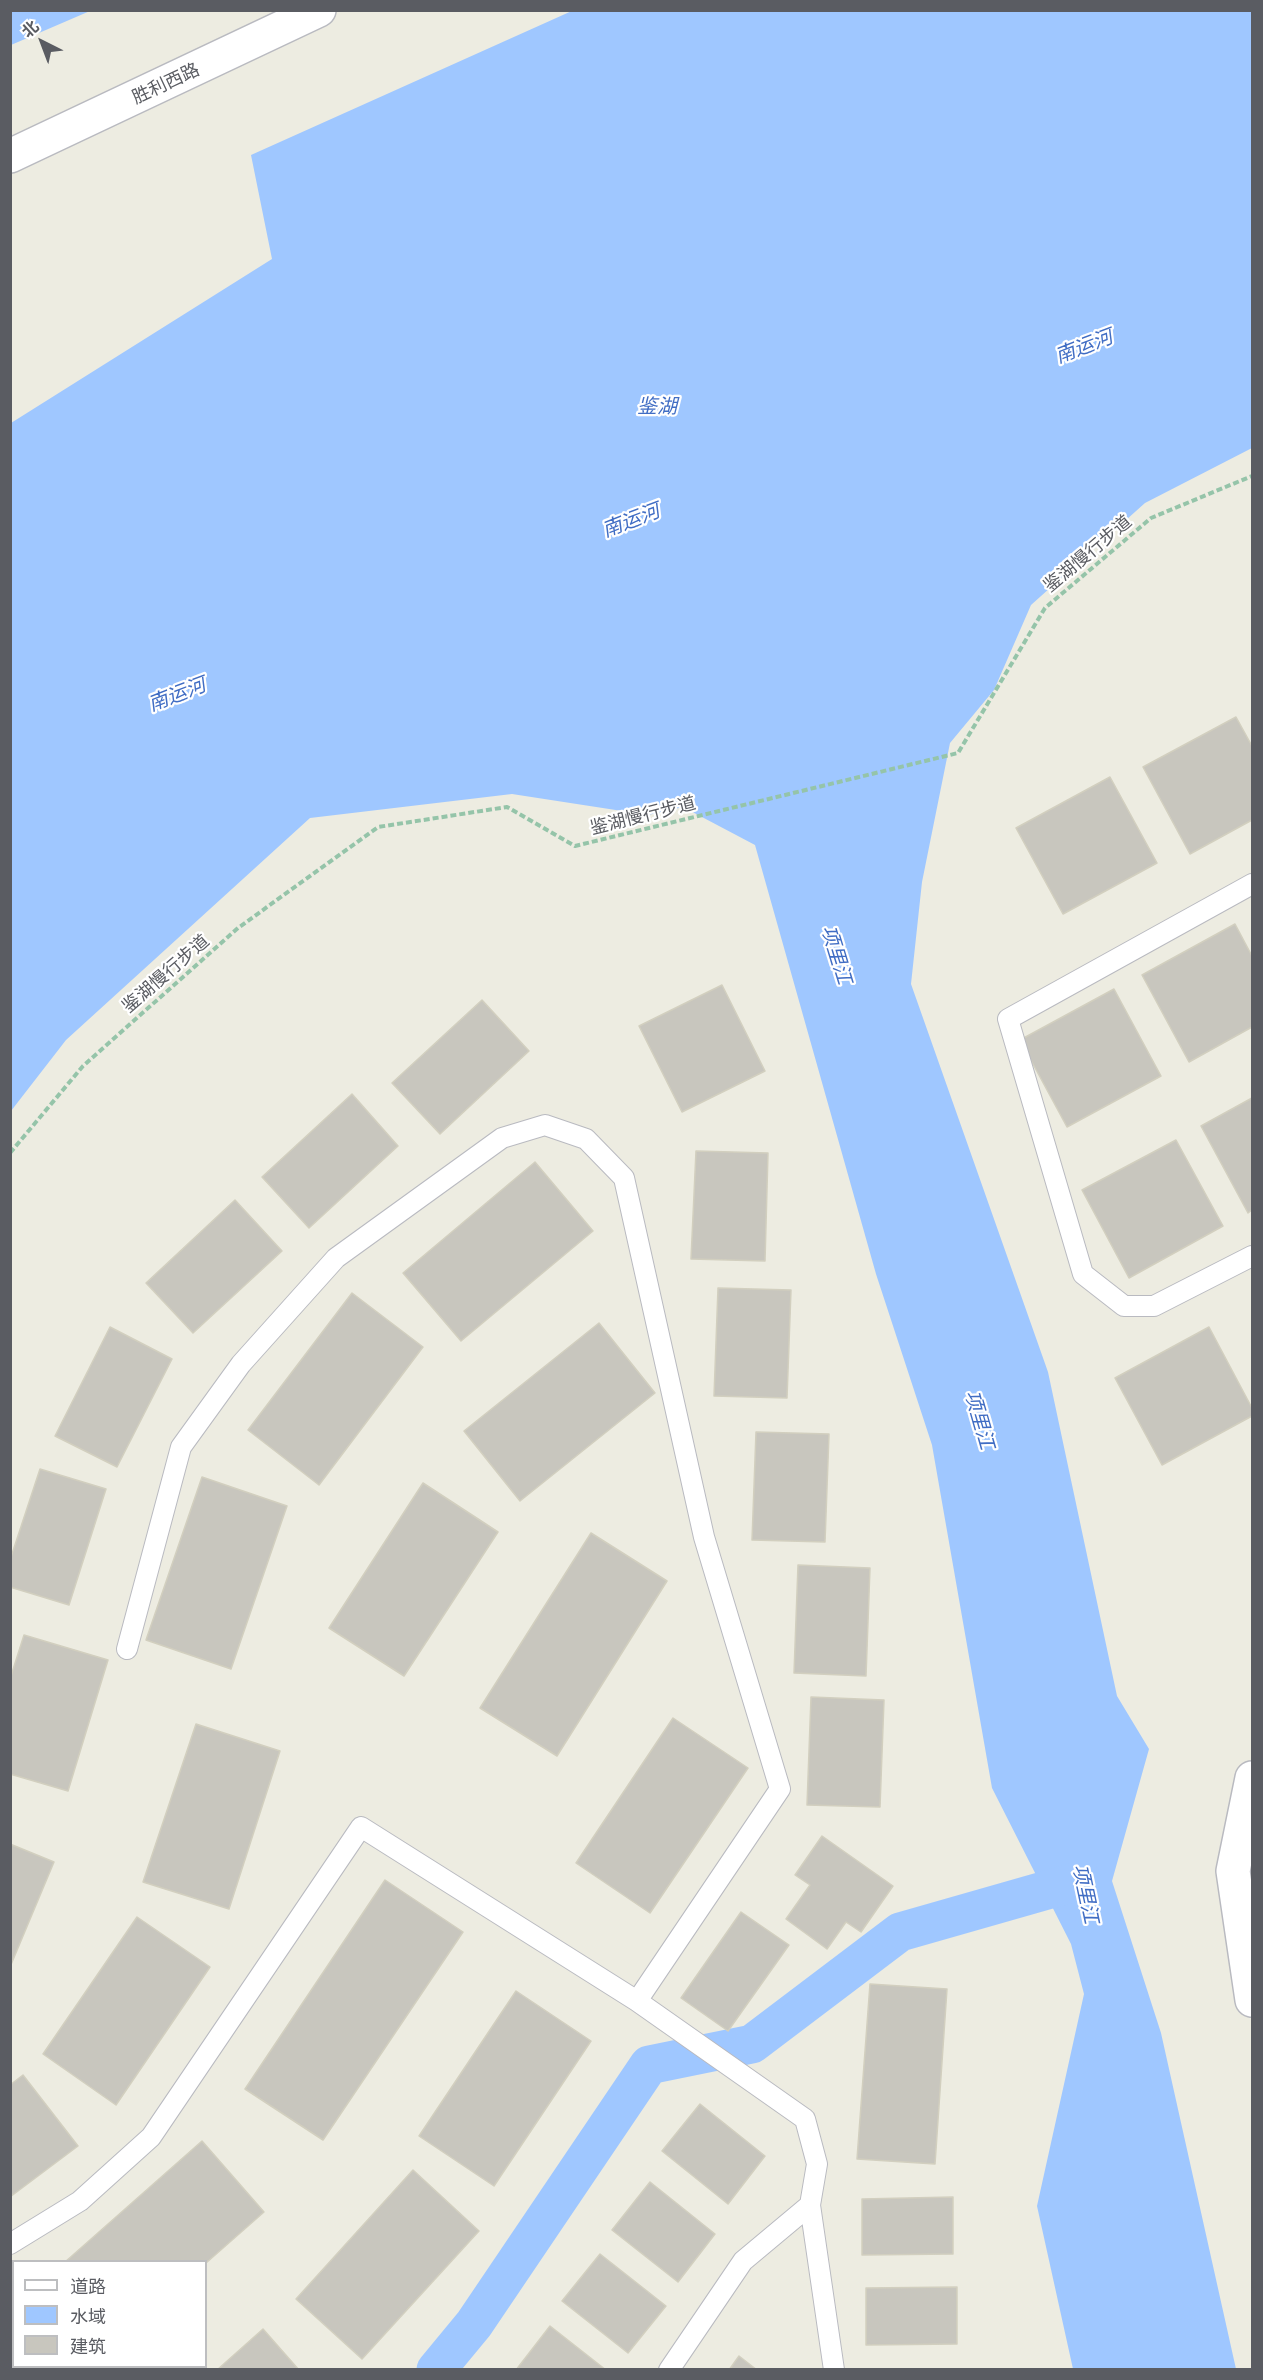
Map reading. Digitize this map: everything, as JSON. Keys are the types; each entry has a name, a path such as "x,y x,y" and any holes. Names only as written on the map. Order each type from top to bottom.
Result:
{"street":[{"name":"胜利西路","path":"10,156 319,10"},
{"path":"1252,1778 1233,1871 1252,1997"}],"lane":[{"path":"1252,884 1008,1019 1083,1274 1124,1306 1154,1306 1252,1256"},
{"path":"127,1649 181,1447 241,1364 336,1258 502,1138 545,1125 586,1139 624,1178 704,1537 780,1789 637,2001"},
{"path":"10,2244 80,2201 151,2137 361,1827 637,2001 806,2119 817,2164 810,2205 834,2370"},
{"path":"669,2370 743,2261 810,2205"}],"path":[{"name":"鉴湖慢行步道","path":"10,1153 83,1066 100,1050 238,928 378,827 507,807 575,846 958,753 1045,608 1150,518 1252,476"}],"water":[{"path":"11,10 90,10 90,11 11,45"},
{"name":"鉴湖","path":"574,10 1252,11 1252,448 1145,503 1031,605 994,690 950,743 922,882 911,984 1048,1372 1117,1696 1149,1749 1112,1881 1161,2033 1236,2369 1073,2369 1037,2206 1084,1994 1071,1944 992,1788 932,1445 876,1274 755,845 683,807 648,815 512,794 310,818 66,1040 11,1111 11,423 272,259 251,155"}],"building":[{"path":"1236,717 1252,746 1252,820 1190,854 1143,767"},
{"path":"1110,777 1157,863 1063,914 1016,828"},
{"path":"1235,924 1252,956 1252,1027 1189,1062 1142,975"},
{"path":"722,985 765,1071 682,1112 639,1026"},
{"path":"1114,989 1161,1076 1067,1127 1020,1040"},
{"path":"482,1000 529,1051 440,1134 392,1083"},
{"path":"352,1094 398,1146 309,1228 262,1177"},
{"path":"1252,1098 1252,1210 1248,1213 1201,1126"},
{"path":"1176,1140 1223,1226 1129,1278 1082,1190"},
{"path":"696,1151 768,1153 765,1261 691,1259"},
{"path":"535,1162 593,1231 461,1341 403,1273"},
{"path":"235,1200 282,1251 193,1333 146,1283"},
{"path":"718,1288 791,1290 787,1398 714,1396"},
{"path":"352,1293 423,1347 319,1485 248,1430"},
{"path":"599,1323 655,1393 520,1501 464,1431"},
{"path":"110,1327 172,1359 117,1467 55,1436"},
{"path":"1209,1327 1252,1408 1252,1416 1162,1465 1115,1378"},
{"path":"756,1432 829,1434 825,1542 752,1540"},
{"path":"40,1469 106,1489 69,1605 10,1587 10,1560"},
{"path":"202,1477 287,1506 231,1669 146,1640"},
{"path":"423,1483 498,1532 404,1676 329,1628"},
{"path":"591,1533 667,1581 557,1756 480,1708"},
{"path":"798,1565 870,1568 866,1676 794,1673"},
{"path":"24,1635 108,1660 68,1791 10,1774 10,1679"},
{"path":"811,1697 884,1700 880,1807 807,1805"},
{"path":"673,1718 748,1768 650,1913 576,1863"},
{"path":"196,1724 280,1751 229,1909 143,1882"},
{"path":"822,1836 893,1886 861,1932 846,1922 827,1949 786,1919 810,1885 795,1875"},
{"path":"10,1844 54,1862 10,1967"},
{"path":"385,1880 463,1932 323,2140 245,2089"},
{"path":"741,1912 789,1945 728,2031 681,1998"},
{"path":"137,1917 210,1967 116,2105 43,2054"},
{"path":"870,1984 947,1989 935,2164 857,2159"},
{"path":"516,1991 591,2041 494,2186 419,2136"},
{"path":"23,2075 78,2146 10,2197 10,2085"},
{"path":"700,2104 765,2156 728,2204 662,2151"},
{"path":"202,2141 264,2212 207,2262 207,2260 67,2260"},
{"path":"413,2170 479,2231 362,2359 296,2299"},
{"path":"650,2182 715,2234 678,2282 612,2230"},
{"path":"953,2197 953,2254 862,2255 862,2199"},
{"path":"600,2254 666,2306 628,2353 562,2301"},
{"path":"957,2287 957,2344 866,2345 866,2288"},
{"path":"550,2326 606,2370 516,2370"},
{"path":"263,2329 299,2370 217,2370"},
{"path":"739,2356 757,2370 729,2370"}],"waterway":[{"name":"项里江","path":"436,2370 474,2324 649,2065 752,2044 900,1932 1082,1880"}],"water label":[{"name":"南运河","path":"1084,347"},
{"name":"南运河","path":"631,521"},
{"name":"南运河","path":"177,695"}]}
